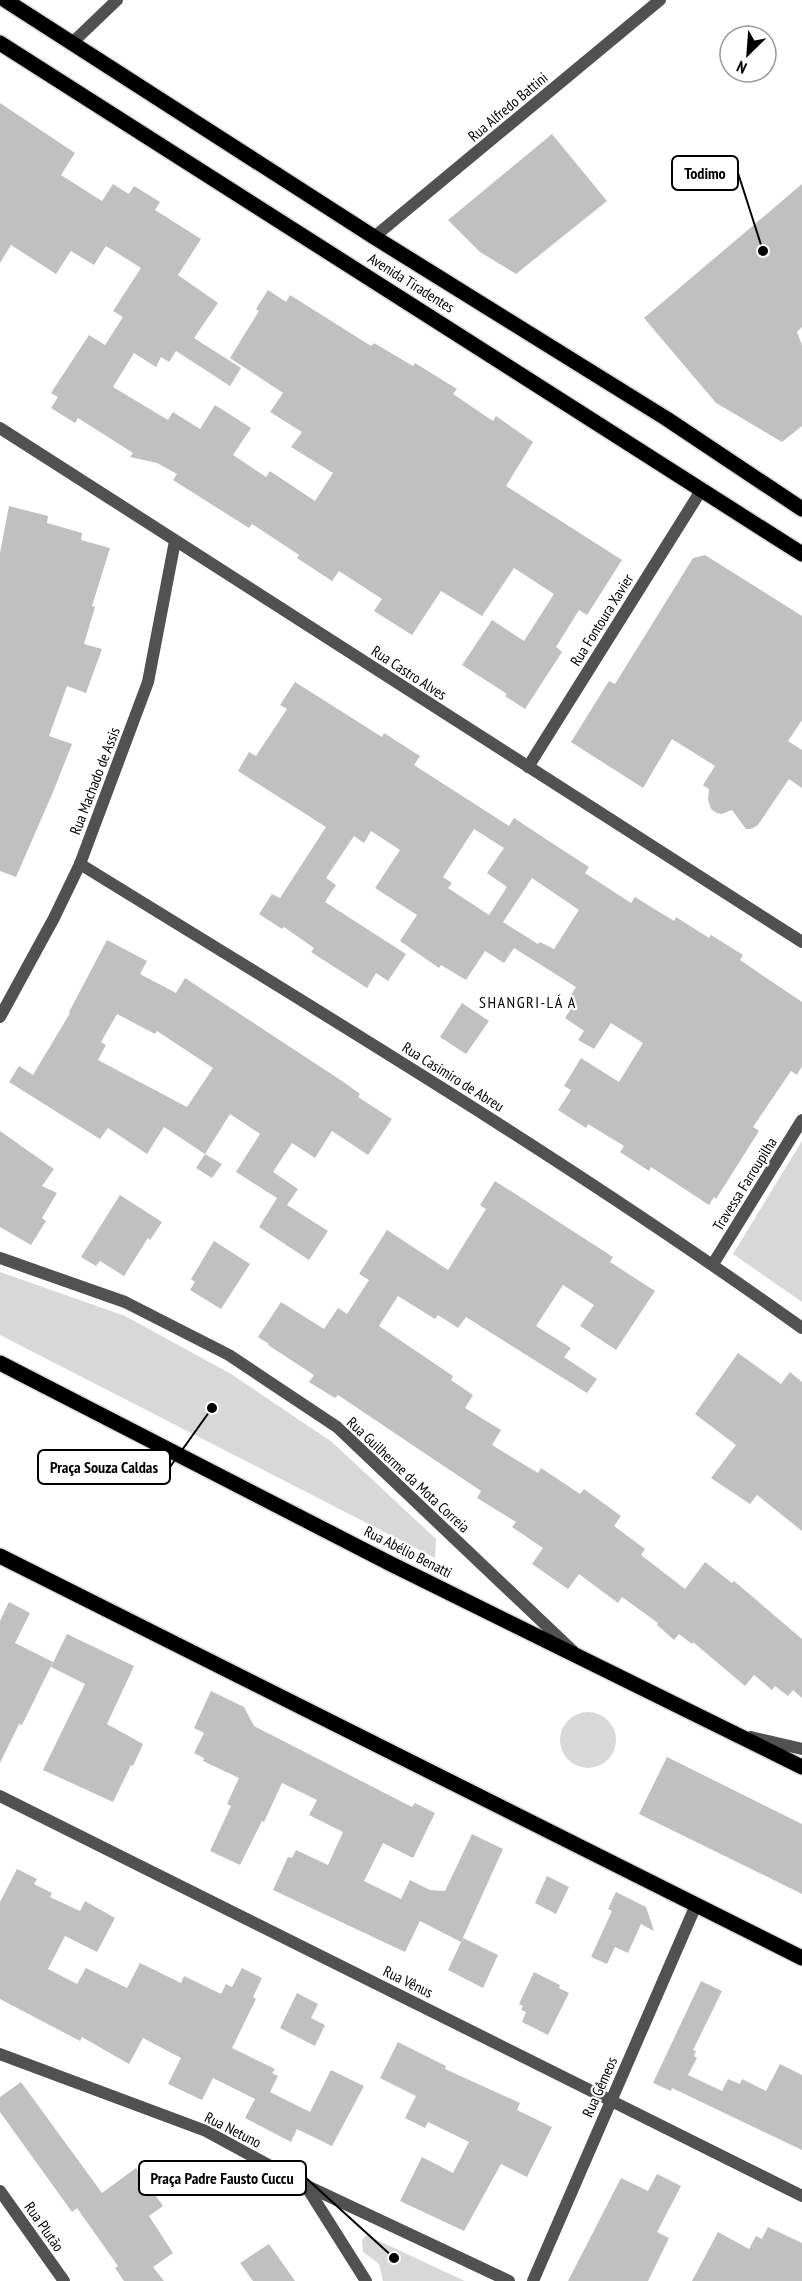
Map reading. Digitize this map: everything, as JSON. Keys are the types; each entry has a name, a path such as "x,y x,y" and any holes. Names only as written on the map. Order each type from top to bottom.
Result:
{"main road":[{"name":"Avenida Tiradentes","path":"5,0 374,237 800,504"},
{"path":"0,8 41,34 71,44"},
{"name":"Avenida Tiradentes","path":"0,44 802,554"},
{"path":"785,543 802,545"},
{"name":"Rua Abélio Benatti","path":"0,1363 391,1564 802,1767"},
{"path":"0,1556 802,1958"}],"street":[{"path":"71,44 117,0"},
{"name":"Rua Alfredo Battini","path":"374,237 660,0"},
{"name":"Rua Castro Alves","path":"0,428 802,942"},
{"name":"Rua Fontoura Xavier","path":"528,767 702,489"},
{"name":"Rua Machado de Assis","path":"0,1017 54,918 80,864 148,682 175,541"},
{"name":"Rua Casimiro de Abreu","path":"80,864 520,1136 713,1264 802,1328"},
{"name":"Travessa Farroupilha","path":"713,1264 802,1120"},
{"name":"Rua Guilherme da Mota Correia","path":"0,1258 125,1302 229,1355 338,1427 578,1656"},
{"path":"734,1733 802,1749"},
{"name":"Rua Vênus","path":"0,1796 802,2196"},
{"name":"Rua Gêmeos","path":"532,2281 696,1905"},
{"name":"Rua Netuno","path":"2,2057 206,2131 305,2185 509,2281"},
{"path":"305,2185 366,2281"},
{"name":"Rua Plutão","path":"0,2191 64,2281"}],"shaded area":[{"path":"802,1141 802,1302 733,1254"},
{"path":"0,1272 125,1316 231,1374 332,1442 436,1539 435,1558 0,1335"},
{"path":"588,1712 599,1714 608,1720 614,1729 616,1740 614,1751 608,1760 599,1766 588,1768 577,1766 568,1760 562,1751 560,1740 562,1729 568,1720 577,1714"},
{"path":"366,2235 465,2281 383,2281 379,2264 363,2252 362,2241"}],"building":[{"path":"0,103 75,153 61,175 102,201 113,184 129,194 134,186 160,202 155,210 201,239 178,275 218,303 194,338 241,368 230,386 176,351 169,362 161,357 156,367 134,353 113,387 168,420 173,412 200,429 215,405 251,428 233,455 266,477 270,471 315,501 333,473 291,447 302,432 270,412 283,393 230,358 259,311 256,309 268,290 286,302 290,295 371,346 374,343 413,366 415,363 457,389 453,394 493,421 496,416 533,442 506,486 622,560 587,615 579,610 556,647 562,652 525,709 505,696 507,694 462,665 492,620 524,641 554,594 514,568 482,616 441,591 412,635 374,611 382,599 339,571 332,581 297,558 299,555 252,524 249,528 173,480 177,474 157,463 130,457 133,453 78,418 75,423 51,408 58,397 51,393 89,335 105,345 123,317 113,311 141,268 106,246 94,265 71,251 56,274 11,245 0,263"},
{"path":"552,134 607,201 516,274 480,252 448,220"},
{"path":"802,184 802,327 797,332 802,345 802,426 782,442 716,403 644,318"},
{"path":"9,506 48,516 47,523 82,533 81,540 110,548 92,606 95,607 84,644 102,649 86,693 67,686 49,736 72,744 16,877 0,871 0,553"},
{"path":"705,555 802,616 802,720 788,741 802,750 802,788 789,779 758,825 751,829 746,829 732,810 722,814 711,809 708,800 709,789 703,785 715,766 672,739 643,788 571,742 609,681 615,684 693,558"},
{"path":"295,682 382,737 384,733 420,756 414,765 509,826 514,818 589,867 585,873 631,903 635,897 674,921 676,917 709,938 711,935 743,955 740,960 802,1002 802,1066 797,1075 791,1071 753,1127 759,1131 716,1199 714,1197 709,1205 651,1167 649,1171 620,1152 624,1146 588,1124 586,1128 558,1110 571,1090 564,1086 581,1058 619,1082 643,1043 611,1023 594,1049 578,1040 584,1031 565,1018 574,1004 568,1000 576,987 514,948 504,963 485,951 466,980 441,965 439,968 400,941 417,915 375,888 400,850 371,831 364,843 354,836 326,878 336,885 325,902 406,954 388,981 376,973 367,988 311,952 314,948 284,927 282,929 259,914 272,894 280,898 326,827 238,771 249,752 256,756 287,709 280,705","holes":["474,829 504,848 487,873 507,887 489,915 448,888 452,883 443,877","532,878 579,910 554,949 540,942 538,944 503,922"]},
{"path":"107,940 147,961 140,974 176,993 185,978 345,1083 360,1094 358,1097 392,1119 368,1155 332,1131 315,1158 292,1143 273,1172 298,1189 287,1205 328,1231 309,1260 259,1227 277,1198 236,1172 260,1134 230,1114 205,1154 164,1127 147,1154 108,1128 100,1139 9,1082 19,1066 33,1075","holes":["117,1014 155,1034 157,1031 213,1068 187,1107 98,1060 106,1045 101,1042"]},
{"path":"462,1003 489,1021 466,1054 440,1037"},
{"path":"0,1131 54,1169 42,1186 57,1193 42,1218 46,1221 31,1245 0,1227"},
{"path":"205,1154 222,1164 212,1178 196,1168"},
{"path":"495,1181 613,1257 610,1262 655,1291 616,1350 580,1326 594,1305 563,1285 536,1326 571,1348 564,1357 597,1379 587,1393 466,1317 458,1328 438,1315 435,1319 398,1296 379,1326 453,1376 451,1380 473,1395 465,1408 501,1430 492,1445 538,1473 541,1468 580,1494 584,1489 621,1516 614,1526 645,1549 641,1555 685,1589 705,1562 732,1583 734,1581 802,1639 802,1698 793,1690 788,1696 775,1686 772,1690 754,1675 745,1686 693,1642 692,1644 679,1634 674,1640 657,1625 658,1623 622,1597 618,1603 579,1574 568,1589 532,1564 543,1548 512,1527 516,1522 477,1498 481,1491 338,1395 335,1398 309,1382 314,1375 258,1337 281,1302 324,1329 338,1308 347,1314 369,1280 359,1274 387,1230 448,1270 486,1209 480,1205"},
{"path":"120,1195 162,1222 150,1240 148,1238 124,1276 100,1261 96,1266 81,1257"},
{"path":"214,1241 250,1264 221,1309 190,1290 195,1282 191,1279"},
{"path":"738,1353 781,1384 790,1372 802,1382 802,1531 757,1495 750,1504 711,1478 736,1445 695,1414"},
{"path":"9,1602 30,1613 15,1643 53,1662 22,1725 19,1724 0,1763 0,1621"},
{"path":"67,1634 134,1666 107,1724 143,1744 113,1802 43,1770 85,1684 51,1667"},
{"path":"211,1691 244,1707 254,1726 412,1807 415,1803 435,1813 413,1858 383,1843 364,1881 401,1899 410,1880 430,1890 445,1891 472,1834 503,1849 461,1942 420,1921 405,1952 273,1890 288,1857 292,1858 296,1850 328,1865 343,1832 309,1815 317,1800 282,1783 240,1865 210,1851 231,1806 227,1804 239,1778 203,1761 204,1758 194,1753 204,1733 194,1728"},
{"path":"667,1757 802,1824 802,1894 639,1814"},
{"path":"17,1869 37,1879 34,1884 52,1893 50,1897 80,1911 85,1901 115,1918 97,1952 65,1936 48,1969 77,1984 86,1968 127,1988 140,1963 181,1983 184,1976 221,1994 226,1984 232,1987 242,1968 262,1978 253,1997 256,1999 232,2048 275,2069 272,2073 278,2076 270,2092 310,2112 331,2070 364,2086 332,2146 297,2129 291,2142 245,2118 255,2099 213,2078 202,2100 168,2084 181,2058 143,2038 129,2064 82,2037 80,2041 0,1999 0,1902"},
{"path":"547,1876 569,1887 556,1914 535,1903"},
{"path":"616,1892 646,1907 654,1931 641,1924 628,1953 615,1947 607,1964 591,1957 612,1911 608,1909"},
{"path":"463,1938 498,1955 483,1988 448,1970"},
{"path":"534,1972 560,1985 559,1988 569,1993 548,2035 522,2022 526,2012 521,2010 523,2006 519,2004"},
{"path":"701,1981 722,1991 693,2050 696,2051 694,2056 697,2058 688,2075 722,2091 728,2079 740,2084 742,2079 766,2091 780,2064 802,2075 802,2150 672,2088 671,2091 653,2083"},
{"path":"297,1993 318,2004 311,2018 325,2025 315,2046 280,2028"},
{"path":"398,2042 446,2066 445,2069 520,2103 517,2110 552,2127 527,2177 501,2164 464,2231 400,2201 422,2157 453,2173 469,2142 428,2122 425,2128 405,2118 416,2096 380,2078"},
{"path":"21,2082 102,2193 136,2168 163,2206 149,2216 173,2253 153,2267 164,2281 124,2281 115,2268 118,2266 77,2208 72,2212 0,2112 0,2097"},
{"path":"657,2174 681,2186 657,2232 669,2238 648,2281 568,2281 621,2178 648,2191"},
{"path":"768,2227 802,2243 802,2281 692,2281 718,2232 749,2249 756,2236 762,2239"},
{"path":"269,2244 295,2281 253,2281 240,2263"}],"place":[{"name":"Todimo","path":"763,251"},
{"name":"Praça Souza Caldas","path":"212,1408"},
{"name":"Praça Padre Fausto Cuccu","path":"394,2258"}],"district":[{"name":"SHANGRI-LÁ A","path":"528,1002"}]}
